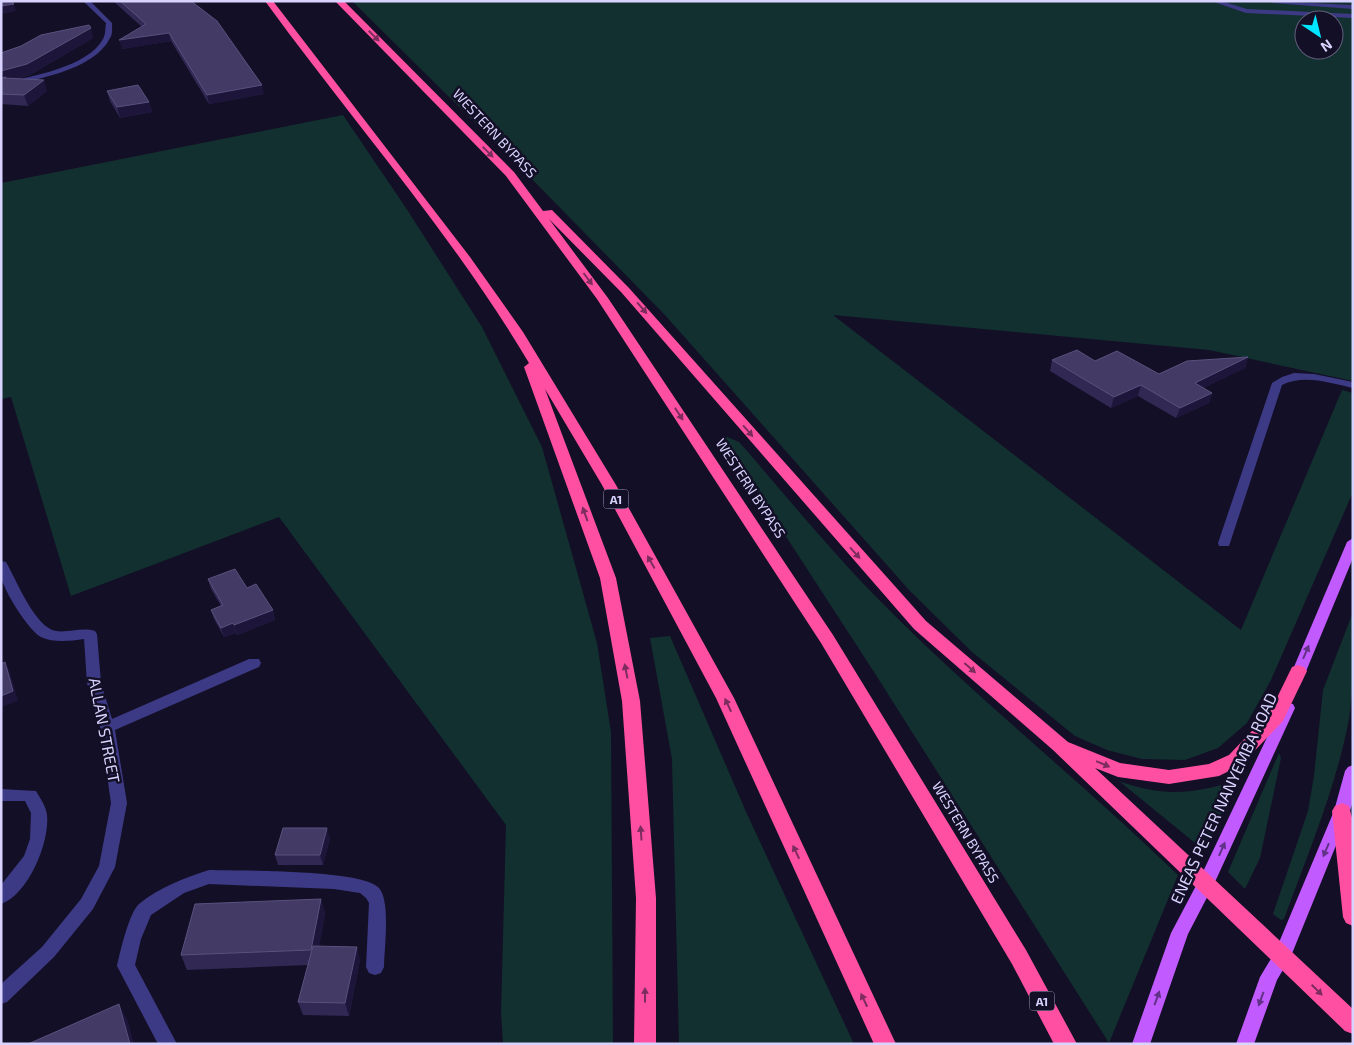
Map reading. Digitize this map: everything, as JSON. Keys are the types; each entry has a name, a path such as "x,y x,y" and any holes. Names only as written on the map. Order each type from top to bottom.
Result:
{"highway":[{"name":"A1","path":"268,1 466,259 517,332 609,485 725,698 885,1044"},
{"name":"WESTERN BYPASS","path":"339,1 510,174 602,298 827,639 1019,958 1066,1044"},
{"path":"510,174 626,290 920,624 1058,745 1353,1024"},
{"path":"517,332 608,578 631,700 646,898 645,1044"},
{"path":"1058,745 1118,770 1168,777 1212,771 1234,760 1277,716 1298,671"},
{"path":"1342,811 1353,917"}],"main road":[{"name":"ENEAS PETER NANYEMBA ROAD","path":"1141,1044 1180,933 1206,884 1288,708 1298,671 1353,542"},
{"path":"1245,1044 1269,977 1282,956 1342,811 1353,771"}],"street":[{"path":"1,85 56,71 79,62 102,48 109,33 109,23 86,1"},
{"path":"1214,1 1246,11 1353,16"},
{"path":"1273,1 1353,7"},
{"path":"1290,3 1304,1"},
{"path":"1224,543 1277,383 1284,378 1315,377 1353,385"},
{"name":"ALLAN STREET","path":"1,566 30,616 47,634 66,636 90,634 94,683 107,727 119,803 107,867 87,904 48,952 1,996"},
{"path":"107,727 254,663"},
{"path":"1,795 30,795 40,815 38,846 17,881 1,896"},
{"path":"168,1044 126,966 132,939 144,910 178,888 209,877 334,882 364,887 373,893 377,903 375,967"}],"green space":[{"path":"352,1 1353,1 1353,381 1209,350 833,315 1241,630 1342,390 1353,393 1353,492 1271,680 1247,723 1218,748 1185,760 1142,759 1107,750 1075,736 972,652 910,591 664,314 523,170"},
{"path":"343,115 406,208 482,327 542,447 597,643 611,732 613,1044 503,1044 501,1012 506,825 279,517 71,596 11,397 1,399 1,183"},
{"path":"727,437 739,442 838,556 895,616 1178,875 1109,1043 874,672 722,438"},
{"path":"1353,612 1352,693 1343,745 1321,820 1284,919 1281,920 1273,914 1308,811 1314,776 1323,690"},
{"path":"670,636 747,814 854,1044 679,1044 672,759 650,638"},
{"path":"1279,753 1281,758 1260,858 1245,889 1228,872"},
{"path":"1119,781 1150,790 1178,792 1205,789 1236,781 1205,851"}],"building":[{"path":"1,1 11,1 14,4 1,6"},
{"path":"120,1 191,1 217,21 262,85 207,95 169,33 119,40 146,24"},
{"path":"89,25 91,28 27,64 1,71 1,53 21,46 41,35"},
{"path":"6,77 4,78 44,80 24,95 1,94 1,78"},
{"path":"138,85 149,102 117,107 107,91"},
{"path":"1077,350 1095,361 1117,351 1159,374 1187,361 1248,357 1195,383 1212,393 1180,408 1141,385 1114,397 1052,360"},
{"path":"235,569 247,588 256,584 273,610 221,628 211,610 223,605 208,579"},
{"path":"5,662 13,691 1,696 1,664"},
{"path":"283,828 327,828 320,855 275,855"},
{"path":"321,899 311,950 181,955 195,904"},
{"path":"313,946 357,947 345,1003 298,1002"},
{"path":"119,1004 130,1044 28,1044"}]}
